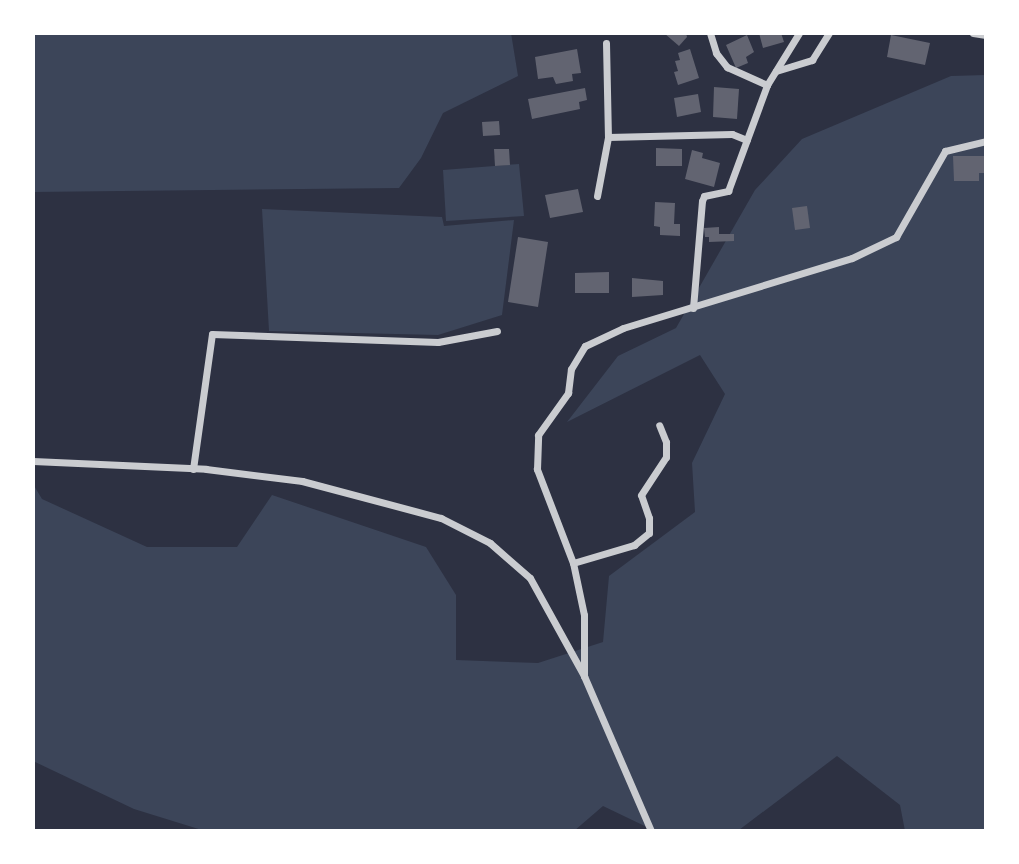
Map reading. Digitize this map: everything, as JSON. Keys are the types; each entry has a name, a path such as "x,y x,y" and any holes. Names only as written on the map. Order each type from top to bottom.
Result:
{"street":[{"path":"710,33 716,52 726,67 767,85"},
{"path":"693,308 702,201 704,196 728,191 767,85 799,33"},
{"path":"776,71 812,60 829,33"},
{"path":"974,33 986,35"},
{"path":"597,196 608,137 606,43"},
{"path":"608,137 732,134 747,140"},
{"path":"584,676 584,615 573,564 537,469 538,435 568,393 571,369 585,346 623,328 852,258 896,237 945,151 986,141"},
{"path":"193,469 212,334 438,342 497,331"},
{"path":"573,564 634,545 649,533 649,518 641,495 666,457 666,442 659,425"},
{"path":"33,461 193,469 302,481 379,499 441,518 490,542 530,578 584,676 651,831"}],"shaded area":[{"path":"33,33 511,33 518,76 443,113 421,158 399,188 33,192"},
{"path":"986,75 986,831 905,831 900,805 837,756 739,830 653,830 603,806 574,831 205,831 134,809 33,761 33,484 42,499 147,547 237,547 272,495 426,547 456,595 456,660 538,663 603,642 609,576 695,512 692,463 725,394 700,355 567,422 618,356 676,328 755,190 802,139 951,76"},
{"path":"519,164 524,216 446,221 443,170"},
{"path":"262,209 442,217 444,226 514,220 502,315 438,335 269,331"}],"building":[{"path":"664,33 686,33 687,37 679,46"},
{"path":"759,33 781,33 784,42 763,48"},
{"path":"747,35 754,52 746,57 748,63 736,68 726,45"},
{"path":"891,35 930,43 925,65 887,57"},
{"path":"577,49 581,73 572,74 573,81 556,84 553,77 538,79 535,57"},
{"path":"690,49 699,78 678,85 674,72 678,71 675,61 680,60 678,53"},
{"path":"714,87 739,89 737,119 713,117"},
{"path":"585,88 587,100 579,102 580,109 532,119 528,99"},
{"path":"698,94 701,112 677,117 674,98"},
{"path":"499,121 500,135 483,136 482,122"},
{"path":"656,148 682,149 682,166 656,166"},
{"path":"494,149 509,149 510,165 495,166"},
{"path":"692,150 703,153 702,158 720,163 714,187 685,179"},
{"path":"953,156 986,156 986,173 979,173 979,181 954,181"},
{"path":"578,189 583,212 550,218 545,195"},
{"path":"655,202 675,203 674,224 680,224 680,236 660,235 660,227 654,226"},
{"path":"807,206 810,228 795,230 792,208"},
{"path":"719,227 719,234 734,234 734,241 709,242 704,228"},
{"path":"518,237 548,242 538,307 508,302"},
{"path":"609,272 609,293 575,293 575,273"},
{"path":"632,278 663,281 663,295 632,297"}]}
